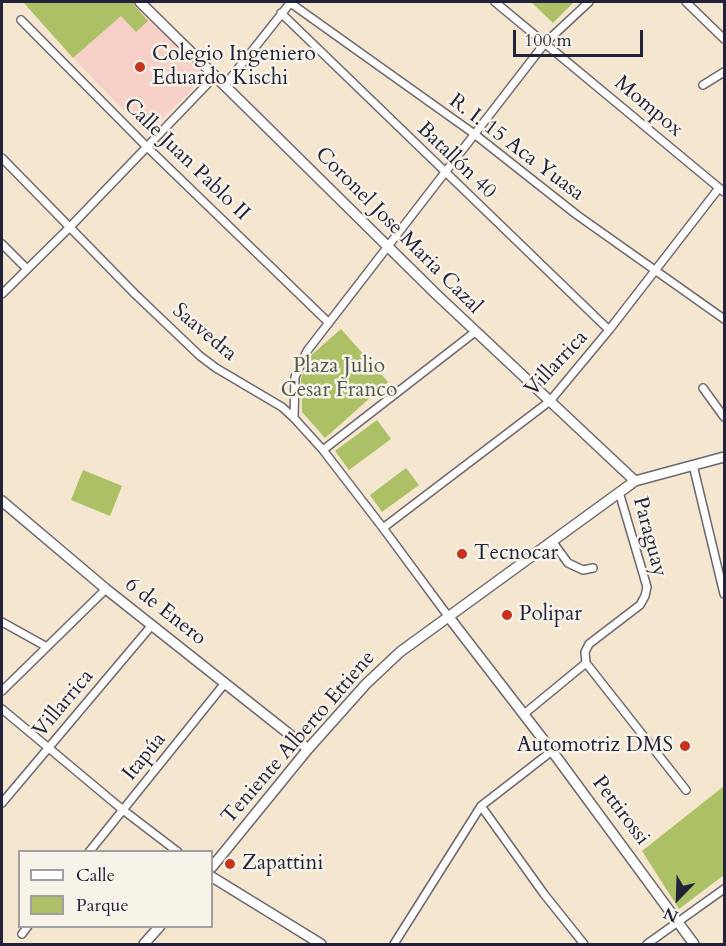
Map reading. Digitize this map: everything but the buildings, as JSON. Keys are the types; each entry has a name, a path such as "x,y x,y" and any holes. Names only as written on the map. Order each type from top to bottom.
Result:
{"main road":[{"name":"Coronel Jose Maria Cazal","path":"140,2 475,332 635,481"},
{"name":"Teniente Alberto Ettiene","path":"213,866 308,749 382,667 448,616 635,481 724,457"},
{"name":"6 de Enero","path":"2,501 106,589 308,749"},
{"name":"Pettirossi","path":"448,616 632,857 694,945"},
{"path":"213,878 321,945"},
{"path":"144,945 159,928"}],"street":[{"path":"225,85 290,2"},
{"name":"R. I. 15 Aca Yuasa","path":"290,2 473,134 655,272 724,319"},
{"name":"Mompox","path":"495,2 722,190"},
{"path":"294,418 294,389 299,365 307,351 545,43 589,2"},
{"path":"686,2 724,39"},
{"name":"Batallón 40","path":"281,14 609,330"},
{"name":"Calle Juan Pablo II","path":"21,20 146,146 329,322"},
{"path":"703,85 724,72"},
{"path":"2,294 215,76"},
{"name":"Saavedra","path":"2,158 69,228 200,356 282,407 294,418 383,528 448,616"},
{"name":"Villarrica","path":"383,528 550,401 722,190"},
{"path":"2,244 27,268"},
{"path":"322,450 475,332"},
{"path":"703,388 724,417"},
{"path":"693,465 724,594"},
{"name":"Paraguay","path":"524,714 586,663 585,652 589,644 640,605 645,596 647,586 619,492"},
{"path":"552,541 568,563 583,570 593,568"},
{"path":"2,691 106,589"},
{"path":"2,622 46,647"},
{"name":"Villarrica","path":"2,803 152,625"},
{"path":"586,663 686,790"},
{"name":"Itapúa","path":"91,850 225,683"},
{"path":"2,709 123,810 175,850"},
{"path":"394,945 481,806 552,751"},
{"path":"481,806 584,945"},
{"path":"647,945 724,889"},
{"path":"22,934 27,928"}],"shaded area":[{"name":"Colegio Ingeniero Eduardo Kischi","path":"137,2 206,76 147,134 73,58"}],"green space":[{"path":"23,2 137,2 134,5 148,21 136,32 121,16 73,58"},
{"path":"531,2 574,2 553,23"},
{"name":"Plaza Julio Cesar Franco","path":"341,329 388,382 325,438 302,412 301,379 308,358"},
{"path":"377,420 391,439 349,470 335,451"},
{"path":"406,468 419,485 382,512 370,495"},
{"path":"83,470 122,486 110,516 71,500"},
{"path":"724,786 724,875 679,909 642,851"}],"place":[{"name":"Colegio Ingeniero Eduardo Kischi","path":"140,67"},
{"name":"Tecnocar","path":"462,554"},
{"name":"Polipar","path":"507,615"},
{"name":"Automotriz DMS","path":"685,746"},
{"name":"Zapattini","path":"230,864"}]}
